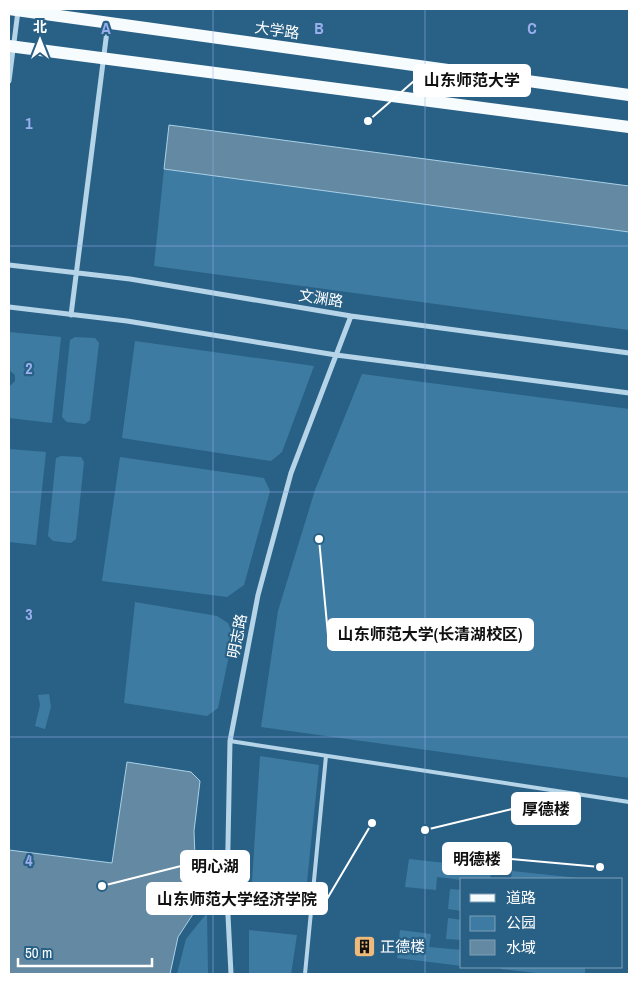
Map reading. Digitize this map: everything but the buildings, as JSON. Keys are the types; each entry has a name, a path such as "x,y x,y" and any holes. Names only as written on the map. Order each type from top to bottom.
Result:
{"main road":[{"name":"大学路","path":"13,10 629,95"},
{"path":"11,46 629,127"}],"street":[{"path":"9,81 13,10"},
{"path":"71,315 108,23"},
{"name":"文渊路","path":"9,265 130,279 351,316 629,352"},
{"path":"9,307 127,321 336,355 629,393"},
{"name":"明志路","path":"231,974 227,896 230,741 258,595 291,473 351,316"}],"lane":[{"path":"230,741 629,802"},
{"path":"305,974 326,756"}],"green space":[{"path":"164,169 629,232 629,330 154,266"},
{"path":"9,332 61,337 52,423 9,418 9,387 15,381 15,375 9,370"},
{"path":"75,337 95,338 99,343 90,420 85,424 67,422 62,417 70,340"},
{"path":"135,341 314,366 282,452 271,461 122,438"},
{"path":"362,374 629,409 629,778 261,727 278,611 315,490"},
{"path":"9,449 46,452 36,545 9,542"},
{"path":"61,456 81,457 84,462 76,539 71,543 53,541 48,536 56,458"},
{"path":"120,457 264,478 270,491 244,585 227,597 102,581"},
{"path":"135,602 217,616 228,623 233,636 218,708 207,716 124,703"},
{"path":"49,694 51,707 45,729 35,726 40,705 38,695"},
{"path":"260,756 319,765 305,901 251,898"},
{"path":"409,859 492,868 490,878 460,878 460,880 437,877 436,890 405,887"},
{"path":"512,871 578,878 511,878"},
{"path":"450,889 460,890 460,911 448,909"},
{"path":"207,913 208,974 177,974 186,939"},
{"path":"448,918 460,920 460,940 446,939"},
{"path":"249,930 297,935 291,974 249,974"},
{"path":"400,930 431,934 429,947 460,950 460,966 397,958"},
{"path":"585,968 585,974 546,974 501,969"}],"water":[{"path":"169,125 629,186 629,232 164,169"},
{"path":"127,762 191,772 200,781 194,831 197,908 178,937 170,974 9,974 9,850 112,863"}],"place":[{"name":"山东师范大学","path":"368,121"},
{"name":"山东师范大学(长清湖校区)","path":"319,539"},
{"name":"山东师范大学经济学院","path":"372,823"},
{"name":"厚德楼","path":"425,830"},
{"name":"明德楼","path":"600,867"},
{"name":"明心湖","path":"102,886"},
{"name":"正德楼","path":"364,946"}]}
